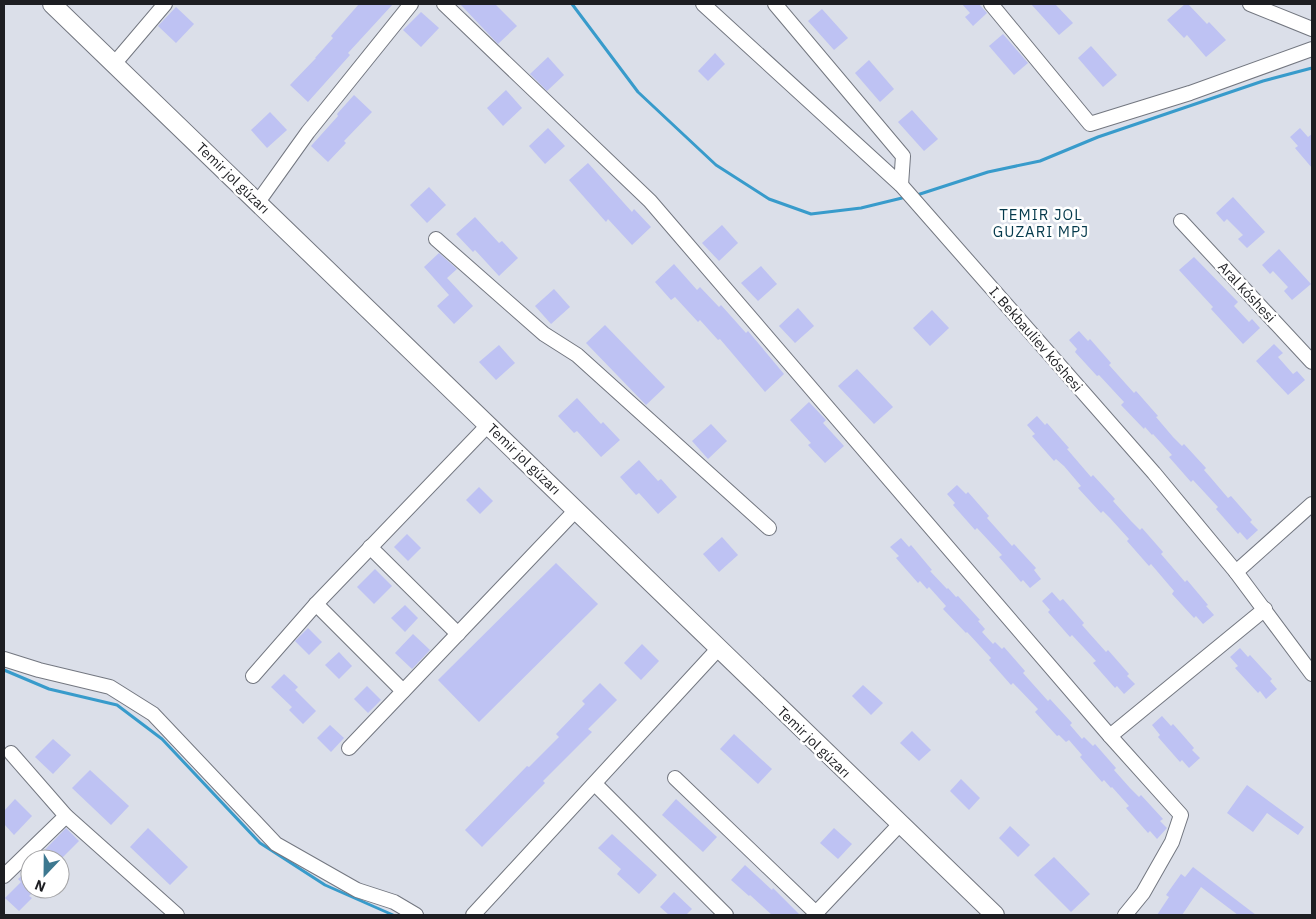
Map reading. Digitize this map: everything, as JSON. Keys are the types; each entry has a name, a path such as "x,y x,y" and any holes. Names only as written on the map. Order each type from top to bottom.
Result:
{"street":[{"name":"Temir jol gúzarı","path":"52,4 995,915"},
{"path":"114,64 165,4"},
{"path":"258,202 308,132 411,4"},
{"path":"444,4 650,201 1110,736 1181,815 1172,842 1143,893 1125,915"},
{"name":"I. Bekbauliev kóshesi","path":"704,4 901,186 1154,473 1236,572 1312,674"},
{"path":"775,4 903,156 901,186"},
{"path":"991,4 1090,124 1190,93 1312,50"},
{"path":"1250,4 1312,29"},
{"name":"Aral kóshesi","path":"1181,221 1312,362"},
{"path":"436,239 544,334 577,355 769,528"},
{"path":"253,676 316,604 488,425"},
{"path":"1236,572 1312,504"},
{"path":"349,748 576,510"},
{"path":"370,548 458,634"},
{"path":"316,604 403,692"},
{"path":"1110,736 1265,609"},
{"path":"472,915 718,649"},
{"path":"4,659 110,687 160,721 276,844 357,890 394,902 416,915"},
{"path":"11,753 66,816 178,915"},
{"path":"675,778 816,913 900,824"},
{"path":"594,784 726,915"},
{"path":"4,876 66,816"}],"building":[{"path":"359,4 393,4 348,53 350,55 308,102 290,85 316,58 333,38 331,36"},
{"path":"460,4 495,4 517,26 498,44"},
{"path":"962,4 979,4 987,13 973,26 965,17 970,13"},
{"path":"1031,4 1055,4 1073,23 1059,35"},
{"path":"1185,4 1188,4 1207,24 1209,22 1226,40 1206,57 1187,35 1184,38 1167,20"},
{"path":"176,7 194,24 176,43 158,26"},
{"path":"822,9 848,38 834,50 808,21"},
{"path":"421,12 439,28 421,47 403,30"},
{"path":"1003,34 1028,63 1014,75 989,46"},
{"path":"1091,46 1117,75 1103,87 1078,58"},
{"path":"715,53 725,64 708,81 698,71"},
{"path":"548,57 564,75 547,91 530,74"},
{"path":"869,60 894,89 880,102 855,73"},
{"path":"506,90 522,108 503,126 487,108"},
{"path":"354,95 372,112 344,141 346,143 328,162 311,146"},
{"path":"912,110 938,139 924,151 898,122"},
{"path":"270,112 287,130 267,148 251,130"},
{"path":"548,128 565,146 545,164 529,146"},
{"path":"1300,128 1308,137 1312,134 1312,168 1295,148 1298,146 1290,137"},
{"path":"588,163 632,212 634,209 651,227 632,245 608,219 606,222 569,180"},
{"path":"429,187 446,205 427,223 410,205"},
{"path":"1233,197 1265,232 1247,248 1238,239 1243,235 1227,219 1224,222 1216,213"},
{"path":"475,217 499,243 502,241 518,258 499,276 475,250 473,252 456,234"},
{"path":"722,225 738,243 719,261 702,243"},
{"path":"1279,249 1311,284 1292,300 1284,291 1288,287 1273,271 1270,274 1262,265"},
{"path":"439,253 457,269 447,278 473,306 454,324 437,306 449,295 424,267"},
{"path":"1194,257 1238,302 1234,306 1249,322 1252,319 1260,328 1243,344 1211,309 1213,307 1179,270"},
{"path":"674,264 697,290 700,287 719,307 721,305 746,333 748,331 784,374 765,392 720,339 718,340 700,320 698,322 675,297 671,300 655,282"},
{"path":"761,266 777,284 758,301 741,283"},
{"path":"554,289 570,307 551,324 535,306"},
{"path":"798,308 814,326 795,343 779,326"},
{"path":"932,310 949,328 930,346 913,328"},
{"path":"605,325 665,387 646,405 586,343"},
{"path":"1079,331 1088,341 1090,339 1111,363 1109,365 1134,393 1136,391 1173,437 1182,446 1184,444 1206,468 1204,470 1228,498 1231,496 1252,520 1250,522 1258,530 1247,540 1240,532 1238,534 1216,509 1218,507 1193,480 1191,482 1169,457 1172,455 1153,434 1145,427 1144,429 1121,405 1124,402 1075,352 1077,349 1069,340"},
{"path":"1274,344 1283,353 1278,357 1293,374 1297,371 1305,380 1288,395 1256,361"},
{"path":"499,345 515,363 496,380 479,362"},
{"path":"857,369 893,407 874,424 838,386"},
{"path":"577,398 601,424 603,422 620,440 601,457 577,431 574,433 558,416"},
{"path":"809,402 826,420 823,423 844,446 825,463 808,445 811,443 790,420"},
{"path":"1037,416 1045,425 1047,423 1091,477 1093,475 1115,499 1113,501 1131,521 1140,530 1142,528 1163,552 1161,554 1185,582 1187,580 1214,615 1203,624 1196,616 1194,618 1172,594 1174,591 1151,564 1149,566 1127,541 1129,539 1078,488 1081,486 1064,466 1056,459 1054,461 1032,436 1035,434 1027,425"},
{"path":"711,424 727,441 708,459 692,441"},
{"path":"639,460 658,481 661,479 677,497 658,514 639,493 636,495 620,477"},
{"path":"957,485 966,494 968,492 989,516 987,518 1012,546 1014,544 1036,568 1034,570 1041,579 1030,588 1023,580 1021,582 999,557 1002,555 977,528 975,530 953,505 955,503 947,494"},
{"path":"479,487 493,501 480,514 466,500"},
{"path":"407,534 421,548 408,561 394,547"},
{"path":"722,537 738,555 719,572 703,554"},
{"path":"901,538 909,547 911,545 932,570 930,571 947,589 956,597 958,596 980,620 978,621 985,629 982,632 993,644 995,642 1002,649 1004,647 1025,671 1023,673 1048,701 1050,699 1072,723 1070,725 1082,739 1084,737 1093,746 1095,744 1130,788 1139,797 1141,795 1163,819 1160,821 1167,828 1157,839 1150,831 1148,833 1126,808 1129,806 1112,787 1104,780 1102,782 1080,757 1082,755 1069,740 1066,742 1059,735 1057,736 1035,712 1038,709 1013,683 1011,685 989,660 991,658 943,609 946,606 929,587 927,589 920,581 918,583 896,558 899,556 890,547"},
{"path":"556,563 598,604 479,722 438,680"},
{"path":"375,569 392,586 374,604 357,587"},
{"path":"1052,592 1060,601 1063,599 1084,623 1082,625 1089,633 1106,652 1108,650 1129,674 1127,676 1135,684 1124,694 1117,686 1115,688 1093,663 1096,661 1072,635 1070,637 1048,612 1050,610 1042,601"},
{"path":"405,605 418,618 405,632 391,618"},
{"path":"308,628 322,642 309,655 295,641"},
{"path":"413,634 430,650 412,669 395,653"},
{"path":"642,644 659,661 641,680 624,663"},
{"path":"1240,648 1248,657 1250,655 1272,679 1270,681 1277,689 1266,699 1235,668 1238,666 1230,657"},
{"path":"339,652 352,666 339,679 325,665"},
{"path":"284,674 298,687 295,690 316,711 303,724 289,710 292,707 271,687"},
{"path":"600,683 617,700 588,729 592,732 543,781 545,783 482,847 465,830 527,766 529,767 559,737 556,734 585,704 582,701"},
{"path":"863,685 883,703 871,715 852,696"},
{"path":"367,686 381,700 368,713 354,699"},
{"path":"1162,716 1171,726 1173,724 1194,748 1192,750 1200,758 1189,768 1182,760 1180,762 1158,737 1160,735 1152,725"},
{"path":"330,725 344,738 331,752 317,738"},
{"path":"912,731 931,750 919,761 900,743"},
{"path":"734,734 772,769 758,784 720,749"},
{"path":"53,739 71,755 53,774 35,757"},
{"path":"90,770 129,806 111,825 72,788"},
{"path":"961,779 980,798 969,810 950,791"},
{"path":"1247,785 1304,827 1298,835 1267,813 1253,832 1227,813"},
{"path":"15,799 32,816 14,835 4,824 4,811"},
{"path":"676,799 717,837 703,852 662,815"},
{"path":"1010,826 1030,845 1018,857 999,838"},
{"path":"66,828 79,841 70,850 46,849"},
{"path":"148,828 188,867 170,885 130,847"},
{"path":"834,828 852,844 838,859 820,843"},
{"path":"612,834 657,875 639,894 617,874 621,869 598,848"},
{"path":"1054,857 1090,894 1071,912 1034,875"},
{"path":"745,865 772,890 773,888 800,915 772,915 731,880"},
{"path":"1193,867 1256,915 1238,915 1201,887 1182,915 1157,915 1169,897 1166,895 1181,874 1185,877"},
{"path":"20,883 20,899 31,899 19,911 5,898"},
{"path":"674,892 692,909 686,915 669,915 660,907"}],"waterway":[{"path":"572,4 638,92 716,165 769,199 811,214 861,208 902,198"},
{"path":"917,195 988,172 1040,161 1098,137 1263,81 1312,68"},
{"path":"4,670 49,689 117,705 162,739 260,843 325,885 393,915"}],"district":[{"name":"TEMIR JOL GUZARI MPJ","path":"1041,224"}]}
